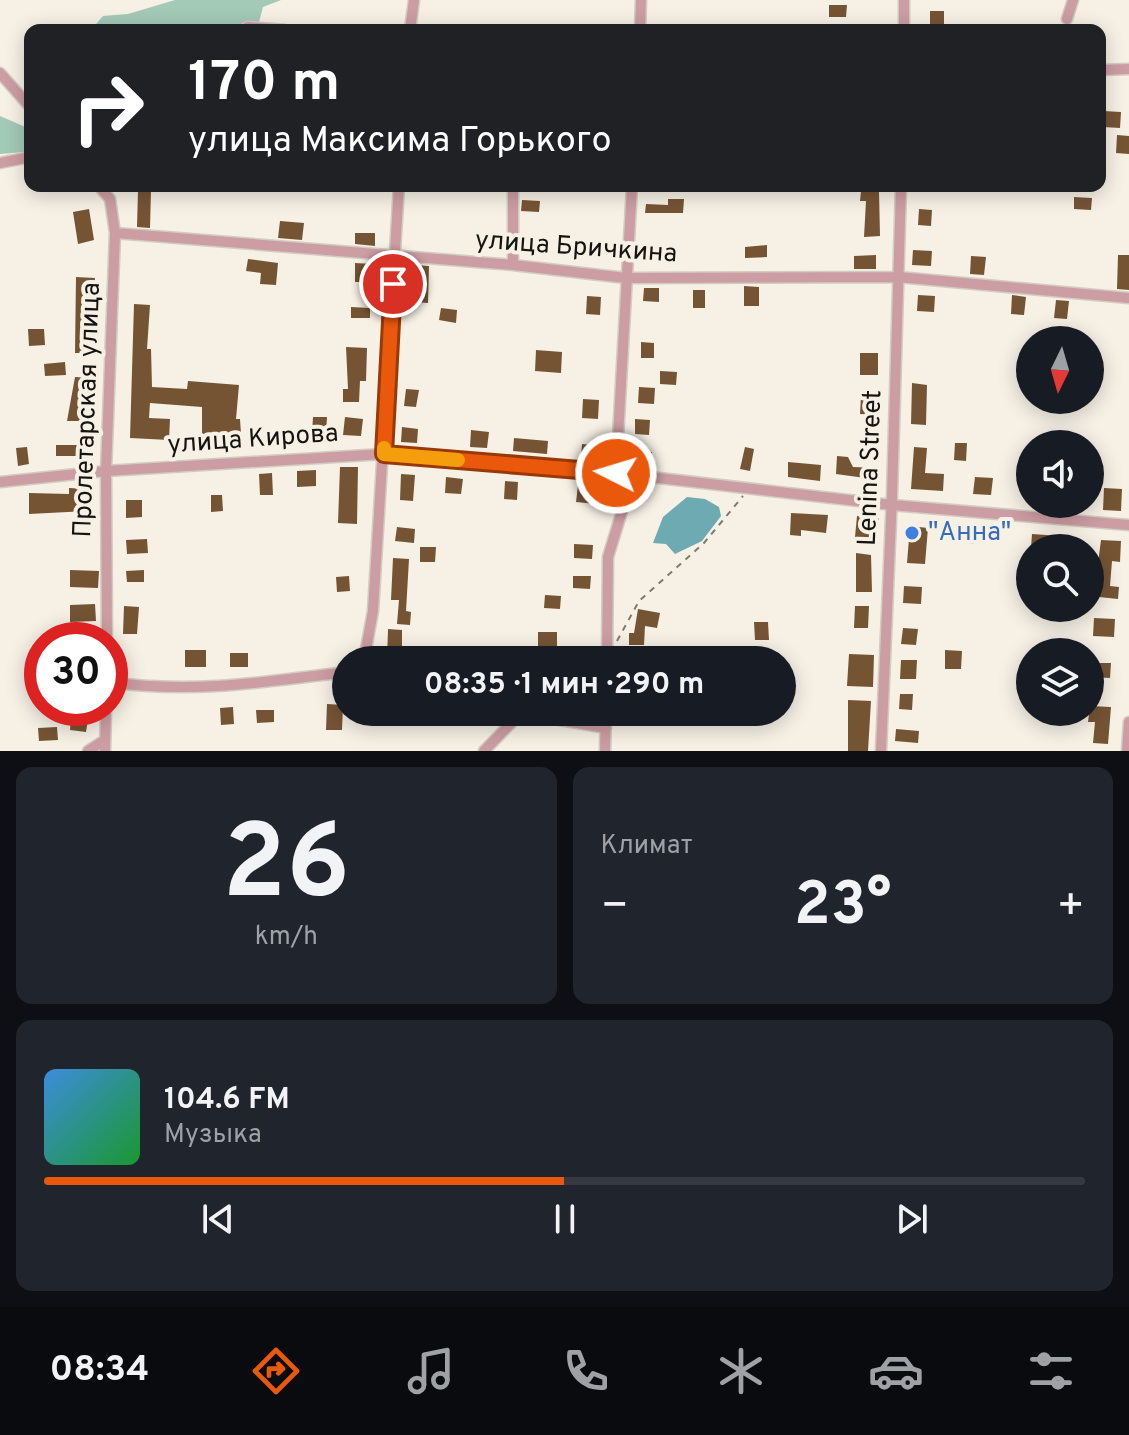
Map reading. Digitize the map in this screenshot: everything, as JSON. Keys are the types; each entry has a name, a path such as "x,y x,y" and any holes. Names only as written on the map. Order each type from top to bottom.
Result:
{"street":[{"path":"411,24 414,0"},
{"path":"640,24 641,0"},
{"path":"904,0 904,24"},
{"path":"1067,19 1073,0"},
{"path":"1106,70 1128,68"},
{"path":"0,73 24,100"},
{"path":"0,163 24,158"},
{"name":"Пролетарская улица","path":"104,192 110,199 115,233 106,471 107,622"},
{"path":"367,646 373,611 399,192"},
{"path":"513,192 513,265"},
{"path":"607,646 608,557 623,508 616,473 632,192"},
{"name":"Lenina Street","path":"881,751 901,192"},
{"name":"улица Бричкина","path":"115,233 513,265 626,278 898,277 1129,298"},
{"name":"улица Кирова","path":"0,482 106,471 384,454 616,473 892,505 1129,525"},
{"path":"128,685 160,689 239,686 332,674"},
{"path":"1127,751 1129,722"},
{"path":"88,751 105,746 106,726"},
{"path":"484,751 508,726"},
{"path":"595,726 606,728 605,751"}],"path":[{"path":"615,646 639,601 704,543 747,488"}],"green space":[{"path":"175,0 281,0 263,7 259,22 253,24 96,24 103,16 128,14"},
{"path":"0,116 24,126 24,152 0,154"}],"water":[{"path":"687,497 705,499 719,507 721,516 702,541 675,554 666,544 653,543 663,517"}],"building":[{"path":"829,5 847,5 846,17 829,17"},
{"path":"930,11 944,11 944,24 930,24"},
{"path":"1106,111 1121,112 1120,128 1106,127"},
{"path":"1117,135 1129,136 1129,154 1116,153"},
{"path":"138,192 151,192 150,228 137,227"},
{"path":"861,192 879,192 880,236 864,237 866,201 860,201"},
{"path":"1074,197 1092,198 1091,210 1074,209"},
{"path":"668,199 684,199 683,213 645,213 646,204 668,205"},
{"path":"522,200 540,201 539,212 521,211"},
{"path":"89,209 94,240 78,244 73,212"},
{"path":"919,209 932,210 931,226 918,225"},
{"path":"280,221 304,223 302,240 278,238"},
{"path":"355,233 375,233 375,246 355,244"},
{"path":"767,245 767,257 745,258 745,247"},
{"path":"913,250 932,251 931,266 912,265"},
{"path":"876,255 876,269 854,269 854,256"},
{"path":"1118,255 1129,255 1129,290 1117,289"},
{"path":"971,256 986,257 984,275 970,274"},
{"path":"248,259 278,263 276,285 260,284 261,273 246,271"},
{"path":"355,263 373,264 373,282 355,282"},
{"path":"414,265 429,266 428,303 415,302"},
{"path":"76,277 95,278 89,353 75,353"},
{"path":"744,286 759,287 759,306 744,306"},
{"path":"644,288 659,288 659,302 643,301"},
{"path":"693,290 705,290 705,308 693,308"},
{"path":"918,295 935,296 934,312 917,311"},
{"path":"1012,295 1026,297 1024,315 1011,314"},
{"path":"587,296 601,297 600,315 586,314"},
{"path":"1056,300 1069,301 1067,319 1054,318"},
{"path":"134,304 150,305 147,349 151,349 152,387 187,389 188,381 239,385 236,419 240,419 241,434 202,434 202,407 150,403 149,418 170,419 169,440 130,438"},
{"path":"351,307 370,308 370,318 351,318"},
{"path":"441,308 457,310 456,323 439,320"},
{"path":"28,329 44,329 45,345 29,346"},
{"path":"641,342 654,343 654,358 641,358"},
{"path":"346,347 367,348 366,381 360,381 359,402 343,402 343,389 348,389"},
{"path":"536,350 562,352 561,373 535,371"},
{"path":"860,353 878,353 878,375 860,375"},
{"path":"65,362 66,375 45,376 44,364"},
{"path":"660,371 677,372 676,385 660,384"},
{"path":"75,377 90,378 88,392 84,392 83,421 67,421"},
{"path":"912,383 927,385 926,425 911,424"},
{"path":"639,387 655,388 654,404 638,403"},
{"path":"406,389 419,390 416,407 404,406"},
{"path":"861,396 879,396 879,415 860,414"},
{"path":"583,399 599,400 598,419 582,418"},
{"path":"313,417 327,417 326,434 312,433"},
{"path":"345,417 363,419 361,436 343,435"},
{"path":"635,419 650,420 649,435 635,434"},
{"path":"402,427 418,429 417,443 401,442"},
{"path":"471,430 489,432 487,448 470,447"},
{"path":"864,432 880,433 878,450 863,449"},
{"path":"514,438 548,441 547,454 513,451"},
{"path":"955,443 967,443 966,461 954,460"},
{"path":"582,444 599,446 598,459 581,458"},
{"path":"56,445 84,445 84,456 56,456"},
{"path":"27,447 29,464 18,466 16,448"},
{"path":"745,447 754,449 750,471 740,469"},
{"path":"914,447 927,448 925,473 944,474 943,491 911,489"},
{"path":"635,451 652,452 651,465 634,464"},
{"path":"837,456 848,457 853,467 881,468 880,480 836,474"},
{"path":"788,462 821,465 820,481 788,477"},
{"path":"340,467 358,467 357,524 338,523"},
{"path":"316,470 316,486 297,487 297,471"},
{"path":"272,473 273,495 260,495 259,474"},
{"path":"401,474 415,475 413,501 400,500"},
{"path":"446,477 463,479 461,494 445,493"},
{"path":"975,477 993,478 991,495 973,494"},
{"path":"505,481 518,482 517,500 504,499"},
{"path":"578,485 597,487 596,504 576,502"},
{"path":"69,488 87,489 87,511 29,514 29,493 69,494"},
{"path":"1104,488 1122,489 1121,511 1104,510"},
{"path":"211,495 222,495 223,511 211,512"},
{"path":"126,500 142,500 142,517 126,518"},
{"path":"791,513 828,515 826,533 801,530 801,536 790,535"},
{"path":"857,516 879,518 877,539 855,537"},
{"path":"910,526 928,528 925,564 907,563"},
{"path":"397,527 415,529 414,543 395,541"},
{"path":"955,527 977,530 976,544 953,542"},
{"path":"147,539 148,553 127,554 126,540"},
{"path":"1104,540 1121,541 1120,562 1112,561 1110,586 1119,587 1118,599 1104,598"},
{"path":"574,544 593,545 592,559 574,558"},
{"path":"420,547 436,547 435,562 420,562"},
{"path":"856,553 871,555 872,592 856,592"},
{"path":"393,558 409,559 406,611 411,612 410,625 397,624 399,600 391,600"},
{"path":"70,570 99,571 98,588 70,587"},
{"path":"144,570 144,582 127,582 126,571"},
{"path":"349,576 350,591 337,592 336,577"},
{"path":"573,576 591,576 590,589 573,588"},
{"path":"904,586 922,587 921,604 903,603"},
{"path":"545,595 561,596 560,609 544,608"},
{"path":"95,604 96,621 70,622 70,605"},
{"path":"124,606 139,607 137,634 128,634 128,622 123,622"},
{"path":"855,606 869,606 868,628 854,628"},
{"path":"638,609 660,613 657,628 645,626 644,645 629,645 629,633 634,633"},
{"path":"1115,619 1114,637 1093,636 1094,622"},
{"path":"754,622 768,622 769,640 755,640"},
{"path":"903,628 918,629 916,645 901,644"},
{"path":"388,629 402,630 402,646 387,646"},
{"path":"538,632 557,632 557,646 538,646"},
{"path":"185,650 206,650 206,667 185,667"},
{"path":"945,650 962,651 961,669 945,669"},
{"path":"230,653 248,653 248,667 230,667"},
{"path":"849,654 874,655 873,687 847,686"},
{"path":"901,660 917,660 916,679 900,679"},
{"path":"1104,663 1111,663 1110,678 1104,678"},
{"path":"900,694 913,694 912,710 899,709"},
{"path":"848,700 871,701 868,751 848,751"},
{"path":"327,704 332,704 332,726 342,726 342,730 326,730"},
{"path":"233,707 234,724 221,725 220,708"},
{"path":"1104,707 1111,707 1108,744 1093,743 1095,726 1104,726"},
{"path":"256,710 274,710 274,722 257,723"},
{"path":"70,726 87,726 86,732 70,730"},
{"path":"57,727 58,740 39,741 38,728"},
{"path":"896,729 919,731 918,743 895,741"}],"slow traffic":[{"path":"384,448 384,454 458,460"}],"place":[{"name":"\"Анна\"","path":"912,533"}],"route":[{"path":"393,284 384,454 616,473"}]}
